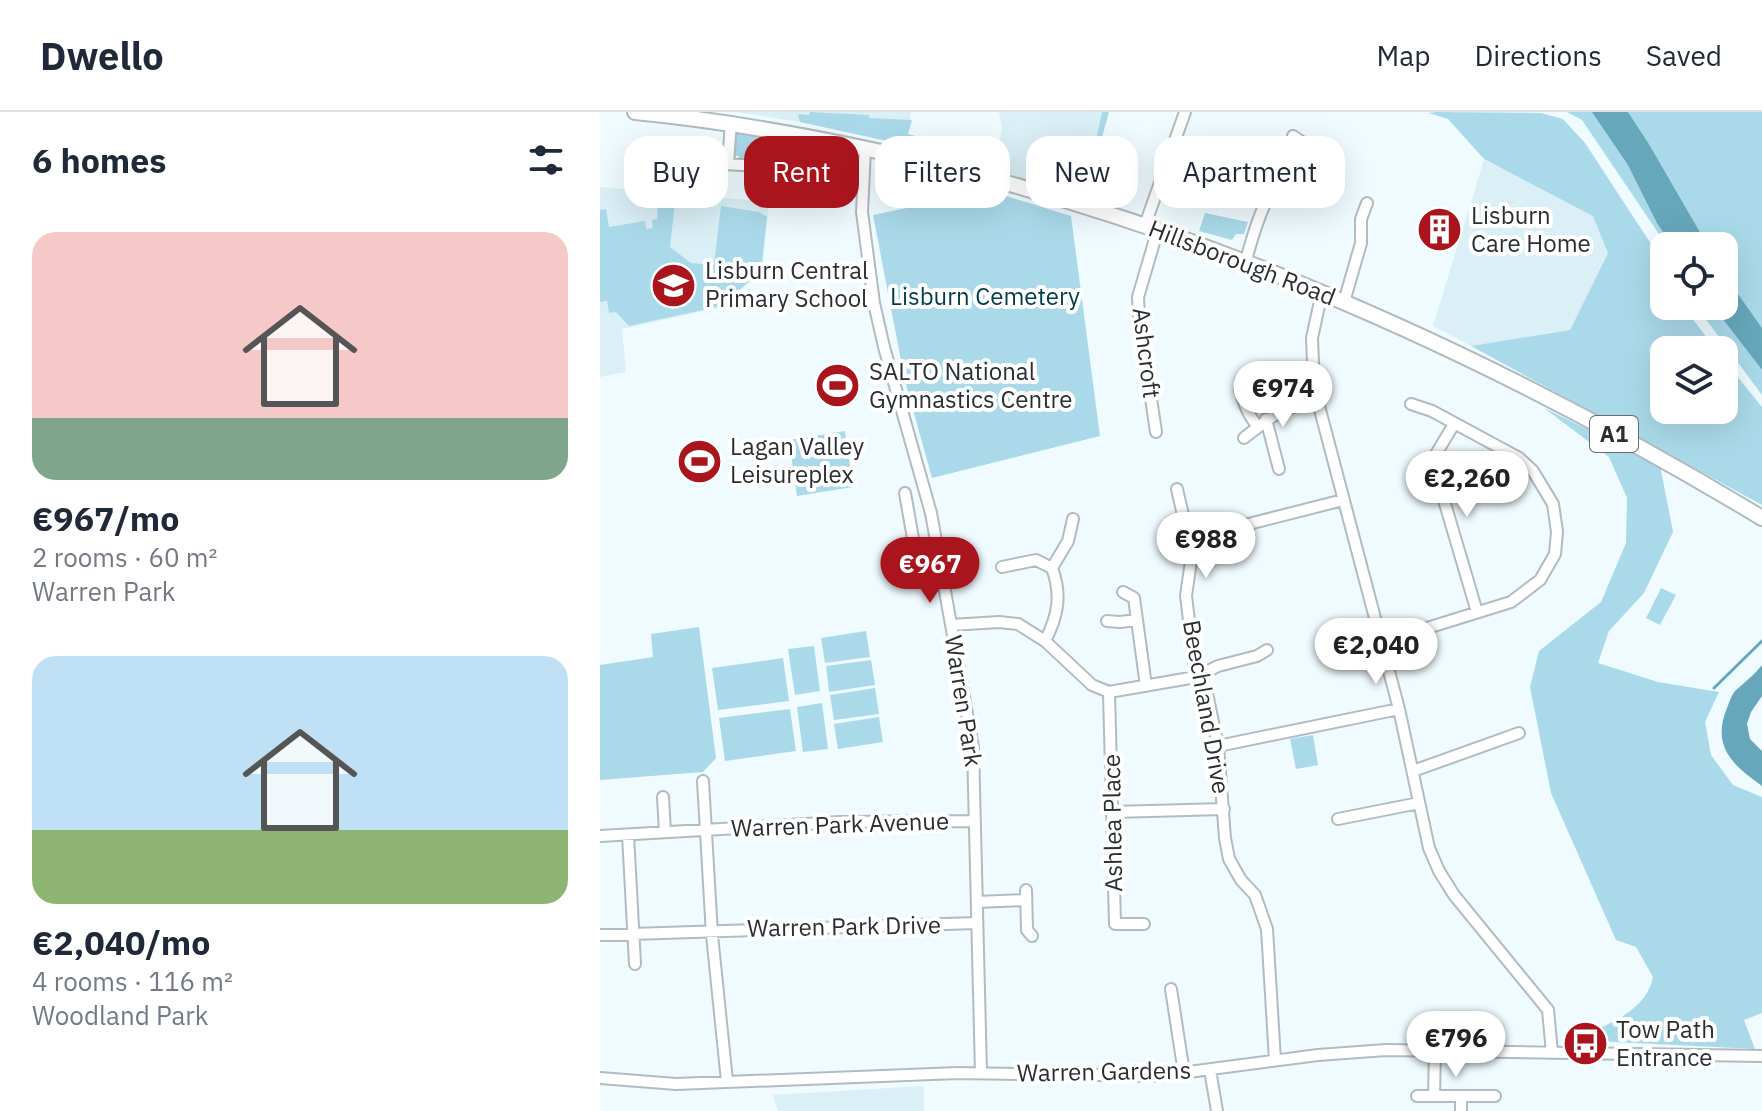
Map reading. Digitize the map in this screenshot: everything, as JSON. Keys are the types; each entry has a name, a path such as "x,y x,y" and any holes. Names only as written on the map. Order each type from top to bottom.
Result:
{"highway":[{"name":"Hillsborough Road","path":"635,112 731,122 955,169 1152,227 1246,260 1452,350 1698,479 1762,518"}],"street":[{"name":"Ashcroft","path":"1156,432 1138,297 1152,227 1185,112"},
{"path":"731,122 728,164 829,170 850,163 863,165"},
{"name":"Warren Park","path":"865,149 862,212 874,303 931,513 973,747 981,1073"},
{"path":"1344,302 1361,243 1361,219 1367,203"},
{"path":"1246,260 1262,208"},
{"path":"1322,292 1315,316 1311,357 1317,402 1399,709 1429,848 1454,895 1548,1010 1552,1053"},
{"path":"1253,389 1241,386 1249,416 1262,423 1279,469"},
{"path":"1244,438 1282,409 1317,402"},
{"path":"1382,642 1511,602 1540,580 1555,554 1557,532 1553,504 1533,471 1519,458 1432,411 1411,404"},
{"path":"1454,424 1436,454 1436,473 1477,612"},
{"name":"Beechland Drive","path":"1177,489 1192,554 1186,596 1196,677 1208,698 1218,746 1229,859 1241,880 1255,895 1267,929 1275,1060"},
{"path":"905,493 914,544"},
{"path":"1233,528 1343,500"},
{"path":"909,518 931,513"},
{"path":"1045,641 1055,623 1059,596 1052,568 1068,541 1073,519"},
{"path":"1002,567 1036,560 1052,568"},
{"path":"1123,592 1134,598 1146,686"},
{"path":"1107,621 1137,620"},
{"path":"951,625 1018,624 1045,641 1092,685 1109,692 1196,677 1218,666 1257,656 1267,650"},
{"name":"Ashlea Place","path":"1109,692 1115,924 1144,924"},
{"path":"1218,746 1399,709"},
{"path":"1413,771 1519,733"},
{"path":"703,781 712,930 727,1081"},
{"path":"663,797 665,832"},
{"path":"1338,819 1419,803"},
{"path":"1113,812 1224,809"},
{"name":"Warren Park Avenue","path":"600,836 840,822 975,821"},
{"path":"628,835 635,964"},
{"path":"977,902 1026,895 1027,930 1032,936"},
{"name":"Warren Park Drive","path":"600,935 977,923"},
{"path":"1171,989 1184,1073"},
{"name":"Warren Gardens","path":"600,1078 651,1084 981,1073 1133,1076 1386,1050 1762,1056"},
{"path":"1434,1096 1435,1051"},
{"path":"1210,1070 1217,1111"},
{"path":"1417,1096 1495,1096"},
{"path":"1461,1096 1461,1111"}],"shaded area":[{"path":"737,112 911,112 907,136 875,138"},
{"path":"999,112 1102,112 1097,136 1026,136 1026,181 1010,176 1010,136 1001,136"},
{"path":"1592,112 1628,112 1700,232 1663,232 1628,165"},
{"path":"1484,160 1594,214 1608,253 1570,330 1471,346 1433,326"},
{"name":"Lisburn Central Primary School","path":"600,187 624,189 624,208 728,208 728,198 744,200 744,208 768,208 762,271 722,307 622,329 626,372 600,377"},
{"path":"1738,294 1762,328 1762,370 1738,336 1724,320 1738,320"},
{"path":"1762,665 1762,696 1747,724 1750,739 1762,751 1762,786 1734,762 1723,744 1722,734 1732,695"},
{"path":"924,1086 924,1111 778,1111 773,1095"}],"green space":[{"path":"810,112 912,120 908,134 916,136 875,138 800,122 798,114 809,115"},
{"path":"1102,112 1109,112 1102,136 1097,136"},
{"path":"1567,112 1593,112 1634,170 1665,232 1658,232 1582,120"},
{"path":"1628,112 1762,112 1762,328 1738,294 1738,232 1700,232"},
{"path":"1428,113 1541,113 1563,119 1585,143 1650,242 1650,320 1694,320 1706,336 1650,336 1650,424 1738,424 1738,377 1762,407 1762,505 1471,346 1570,330 1608,253 1593,216 1484,159 1448,119"},
{"path":"733,133 750,136 744,136 744,162 739,162 739,156 732,155"},
{"name":"Lisburn Cemetery","path":"1010,197 1026,202 1026,208 1045,208 1071,216 1100,436 932,478 905,381 873,215 906,208 1010,208"},
{"name":"Lisburn Central Primary School","path":"658,208 674,208 670,247 691,263 714,265 721,208 759,212 767,217 761,271 721,306 629,326 616,312 609,313 607,301 600,302 600,210 606,209 609,227 645,221 646,229 653,228 652,220 657,219"},
{"path":"1205,213 1248,222 1244,234 1236,234 1232,240 1199,231"},
{"path":"1706,320 1724,320 1736,336 1718,336"},
{"path":"1738,338 1762,370 1762,395 1738,363"},
{"path":"1544,408 1660,465 1673,532 1644,593 1609,631 1598,663 1658,682 1719,692 1705,722 1711,755 1733,785 1762,797 1762,1013 1744,1020 1755,1049 1575,1040 1633,1009 1649,989 1653,977 1636,947 1616,940 1551,793 1530,687 1539,651 1601,602 1626,543 1627,498 1609,457"},
{"path":"845,431 853,487 797,496 789,440"},
{"path":"1661,588 1676,595 1660,625 1646,618"},
{"path":"699,627 716,758 703,772 600,780 600,665 653,657 651,634"},
{"path":"866,631 870,657 825,663 821,638"},
{"path":"814,646 820,691 795,695 788,649"},
{"path":"783,658 789,701 718,710 712,668"},
{"path":"871,660 875,685 829,692 826,666"},
{"path":"875,688 879,714 834,720 830,695"},
{"path":"822,703 828,749 803,752 797,707"},
{"path":"790,709 796,751 725,761 719,718"},
{"path":"879,717 883,742 838,749 834,724"},
{"path":"1313,735 1318,765 1296,769 1290,739"}],"waterway":[{"path":"1714,688 1762,641"}],"place":[{"name":"Lisburn Care Home","path":"1440,230"},
{"name":"Lisburn Central Primary School","path":"674,285"},
{"name":"SALTO National Gymnastics Centre","path":"838,386"},
{"name":"Lagan Valley Leisureplex","path":"699,461"},
{"name":"Tow Path Entrance","path":"1585,1044"}]}
